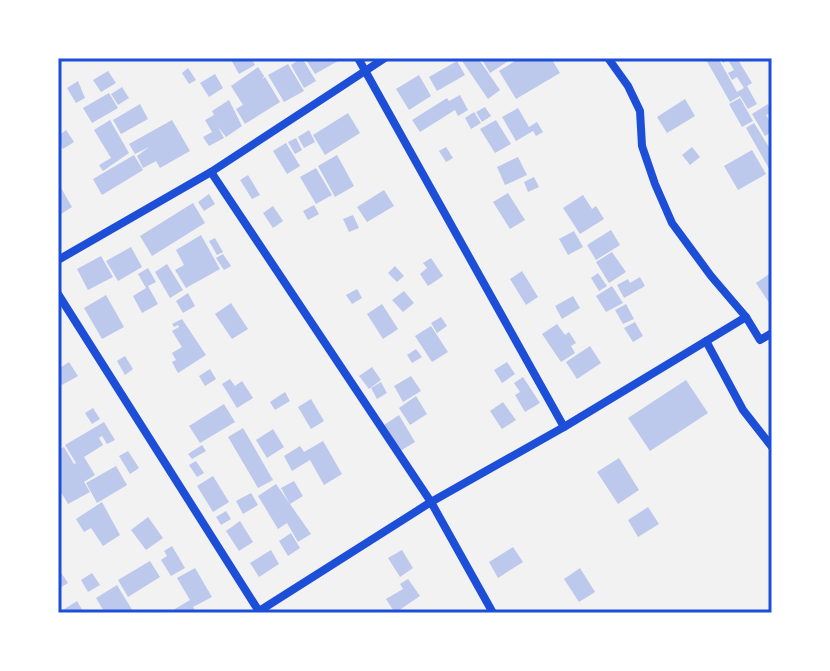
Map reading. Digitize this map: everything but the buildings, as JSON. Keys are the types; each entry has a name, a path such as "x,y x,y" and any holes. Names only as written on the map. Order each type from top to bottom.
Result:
{"street":[{"path":"358,58 564,427"},
{"path":"58,260 211,172 385,58"},
{"path":"608,58 628,86 640,111 642,146 672,223 746,317 760,340 772,333"},
{"path":"211,172 431,502 493,613"},
{"path":"58,294 258,612 431,502 564,427 746,317"},
{"path":"706,341 743,410 772,447"}]}
